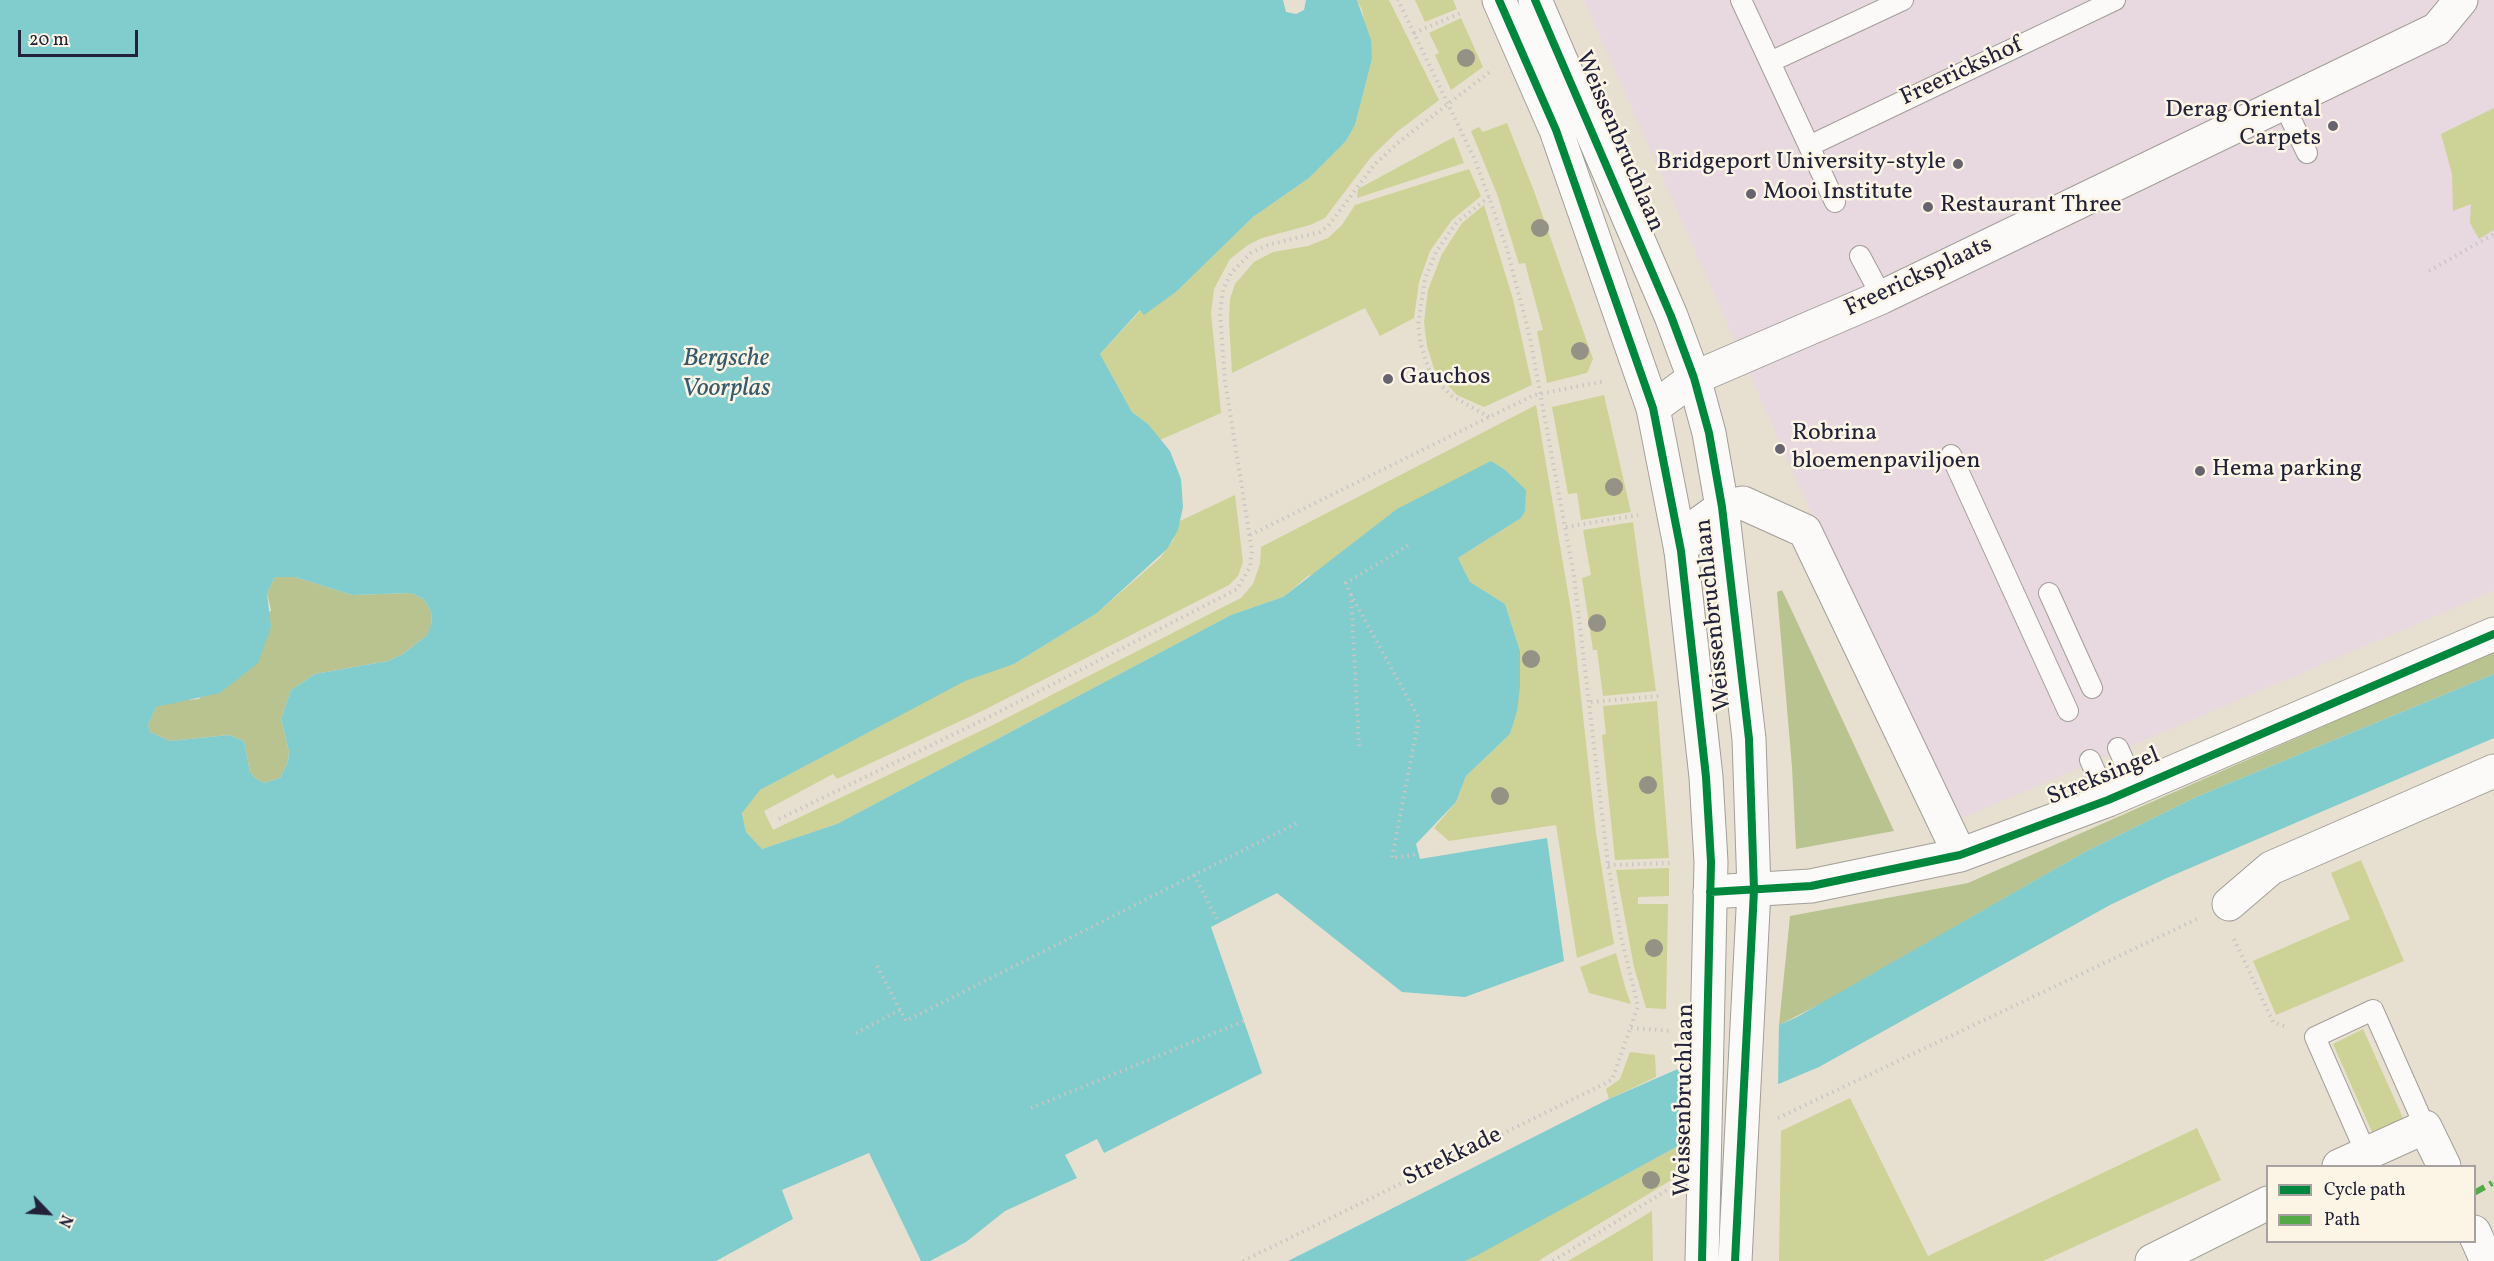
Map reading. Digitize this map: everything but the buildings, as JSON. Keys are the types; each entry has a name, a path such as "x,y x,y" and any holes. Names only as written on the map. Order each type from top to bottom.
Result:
{"street":[{"name":"Weissenbruchlaan","path":"1499,0 1556,130 1653,408 1681,551 1698,693 1711,877 1702,1261"},
{"name":"Weissenbruchlaan","path":"1535,0 1671,316 1694,378 1709,433 1722,507 1749,739 1754,890 1745,1028 1735,1261"},
{"name":"Freericksplaats","path":"1653,408 1694,378 1882,297 2437,29 2461,0"},
{"name":"Weissenbruchlaan","path":"1681,551 1700,523 1722,507 1743,503 1804,531 1960,855"},
{"name":"Streksingel","path":"1711,877 1754,890 1811,886 1960,855 2122,794 2494,634"},
{"path":"2224,906 2271,868 2494,771"},
{"path":"2353,1160 2425,1127 2443,1165"},
{"path":"2152,1261 2266,1204"},
{"path":"2476,1234 2487,1261"}],"lane":[{"path":"1741,0 1835,202"},
{"path":"1770,62 1903,0"},
{"name":"Freerickshof","path":"1809,146 2115,0"},
{"path":"2283,104 2307,153"},
{"path":"1860,256 1882,297"},
{"path":"1951,455 2068,711"},
{"path":"2049,593 2092,688"},
{"path":"2118,748 2122,794"},
{"name":"Streksingel","path":"2090,760 2122,794"},
{"path":"2353,1160 2315,1037 2373,1010 2425,1127"}],"path":[{"path":"1414,33 1464,12"},
{"path":"779,819 989,717 1228,596 1245,580 1250,567 1250,535 1225,381 1220,313 1223,290 1232,273 1251,254 1280,241 1320,232 1328,226 1375,164 1448,102 1521,49"},
{"path":"1489,197 1457,222 1436,252 1425,279 1418,325 1421,345 1431,376 1452,396 1489,417"},
{"path":"2429,271 2494,234"},
{"path":"1250,535 1534,395 1641,372"},
{"path":"1566,527 1674,510"},
{"path":"1412,543 1346,583 1419,718 1392,858 1419,854"},
{"path":"1352,595 1359,746"},
{"path":"1591,702 1698,693"},
{"path":"877,966 906,1021 1299,822"},
{"path":"1608,865 1711,877"},
{"path":"1194,875 1219,923"},
{"path":"1740,1137 2224,906 2272,1022 2315,1037"},
{"path":"856,1033 900,1010"},
{"path":"1031,1108 1244,1021"},
{"path":"1553,1261 1703,1167"}],"shaded area":[{"path":"1584,0 2494,0 2494,591 1962,818 1815,521"}],"green space":[{"path":"1357,0 1389,0 1439,100 1398,131 1371,157 1325,218 1310,225 1262,238 1248,245 1230,259 1214,289 1211,313 1221,413 1160,440 1148,424 1132,412 1100,354 1141,310 1144,314 1176,292 1253,217 1309,178 1346,141 1355,125 1372,59 1362,10"},
{"path":"1415,0 1453,0 1457,9 1425,22"},
{"path":"1461,18 1483,67 1451,90 1435,55 1439,53 1429,33"},
{"path":"2494,108 2494,230 2479,239 2470,223 2471,204 2453,211 2452,174 2441,134"},
{"path":"1507,123 1534,191 1593,359 1587,373 1547,383 1537,331 1543,330 1525,263 1519,264 1497,194 1471,131 1479,127 1483,132"},
{"path":"1454,137 1464,163 1357,198 1358,189"},
{"path":"1469,169 1481,196 1452,220 1430,251 1419,282 1414,318 1380,336 1365,308 1232,373 1230,299 1235,284 1254,262 1273,252 1308,246 1328,238 1342,225 1355,205"},
{"path":"1484,205 1513,299 1532,385 1484,407 1457,395 1435,372 1427,346 1424,322 1428,290 1442,254 1462,223"},
{"path":"1604,395 1631,512 1581,520 1577,493 1568,494 1552,407"},
{"path":"1536,405 1572,616 1596,833 1614,944 1577,958 1556,825 1449,841 1434,828 1456,802 1466,776 1510,734 1520,687 1520,651 1505,604 1470,582 1458,558 1521,518 1308,576 1283,597 1231,615 837,824 762,849 746,832 742,812 760,790 965,680 1014,664 1097,613 1160,558 1173,540 1180,521 1235,495 1243,562 1238,576 1229,585 986,709 837,779 833,774 764,811 773,830 993,725 1241,598 1253,584 1260,564 1261,547"},
{"path":"1633,522 1656,691 1603,696 1597,650 1593,650 1582,578 1591,575 1583,530"},
{"path":"275,577 295,577 352,595 411,593 424,599 431,612 432,624 427,635 403,654 388,661 315,674 291,690 281,719 289,751 288,762 280,778 264,783 250,772 244,741 229,735 170,741 150,732 148,725 156,707 173,701 199,699 271,610 267,593"},
{"path":"1782,590 1894,831 1796,849 1792,767 1777,592"},
{"path":"2494,651 2494,674 2196,797 2083,853 1828,1000 1779,1025 1790,916 1968,883"},
{"path":"1657,701 1669,858 1615,860 1602,735 1606,734 1603,706"},
{"path":"2361,860 2404,961 2276,1015 2253,961 2350,919 2331,873"},
{"path":"1669,868 1669,896 1638,897 1638,904 1668,904 1666,1009 1646,1008 1634,967 1616,870"},
{"path":"1616,953 1631,1004 1589,993 1580,967"},
{"path":"2363,1029 2403,1118 2372,1132 2333,1044"},
{"path":"1630,1052 1655,1055 1656,1077 1609,1099 1606,1089 1620,1079"},
{"path":"1850,1098 1928,1256 2197,1128 2221,1180 2043,1261 1779,1261 1781,1131"},
{"path":"1678,1146 1678,1176 1538,1261 1465,1261"},
{"path":"1652,1211 1653,1261 1568,1261 1619,1231"}],"water":[{"name":"Bergsche Voorplas","path":"0,0 1283,0 1286,12 1296,14 1304,10 1306,0 1357,0 1371,40 1372,59 1355,125 1346,141 1309,178 1253,217 1176,292 1144,315 1140,310 1100,354 1132,412 1148,424 1170,451 1181,479 1183,507 1178,530 1167,549 1097,613 1014,664 965,681 760,790 742,813 746,832 762,849 837,824 1231,615 1283,597 1397,509 1491,461 1505,470 1526,490 1525,511 1521,518 1458,558 1470,582 1505,604 1520,651 1517,711 1510,734 1466,776 1456,802 1416,844 1420,859 1547,838 1564,961 1465,997 1402,992 1277,893 1211,927 1262,1073 1104,1153 1097,1139 1065,1155 1077,1178 1005,1211 966,1242 930,1261 921,1261 869,1153 782,1190 793,1219 716,1261 0,1261","holes":["275,577 295,577 352,595 411,593 424,599 431,612 432,623 427,635 403,654 388,661 315,674 291,690 281,719 289,751 288,762 280,778 264,783 255,778 250,772 244,741 229,735 170,741 150,732 148,725 156,707 220,693 258,663 271,627 267,593"]},
{"path":"2494,674 2494,738 2169,877 2110,905 1819,1067 1679,1126 1678,1146 1476,1256 1465,1261 1288,1261 1609,1099 1797,1017 2083,853 2196,797"}],"pier":[{"path":"1779,1021 1778,1088 1682,1128 1681,1145 1678,1146 1680,1064"}],"marked path":[{"path":"2476,1192 2492,1183"}],"cycle path":[{"path":"1499,0 1556,130 1653,408 1681,551 1706,777 1711,862 1702,1261"},
{"path":"1535,0 1671,316 1694,378 1709,433 1722,507 1749,739 1754,890 1735,1261"},
{"path":"1710,892 1811,886 1960,855 2108,800 2494,634"}],"place":[{"name":"Derag Oriental Carpets","path":"2333,126"},
{"name":"Bridgeport University-style","path":"1958,164"},
{"name":"Mooi Institute","path":"1751,194"},
{"name":"Restaurant Three","path":"1928,207"},
{"name":"Gauchos","path":"1388,379"},
{"name":"Robrina bloemenpaviljoen","path":"1780,449"},
{"name":"Hema parking","path":"2200,471"}]}
